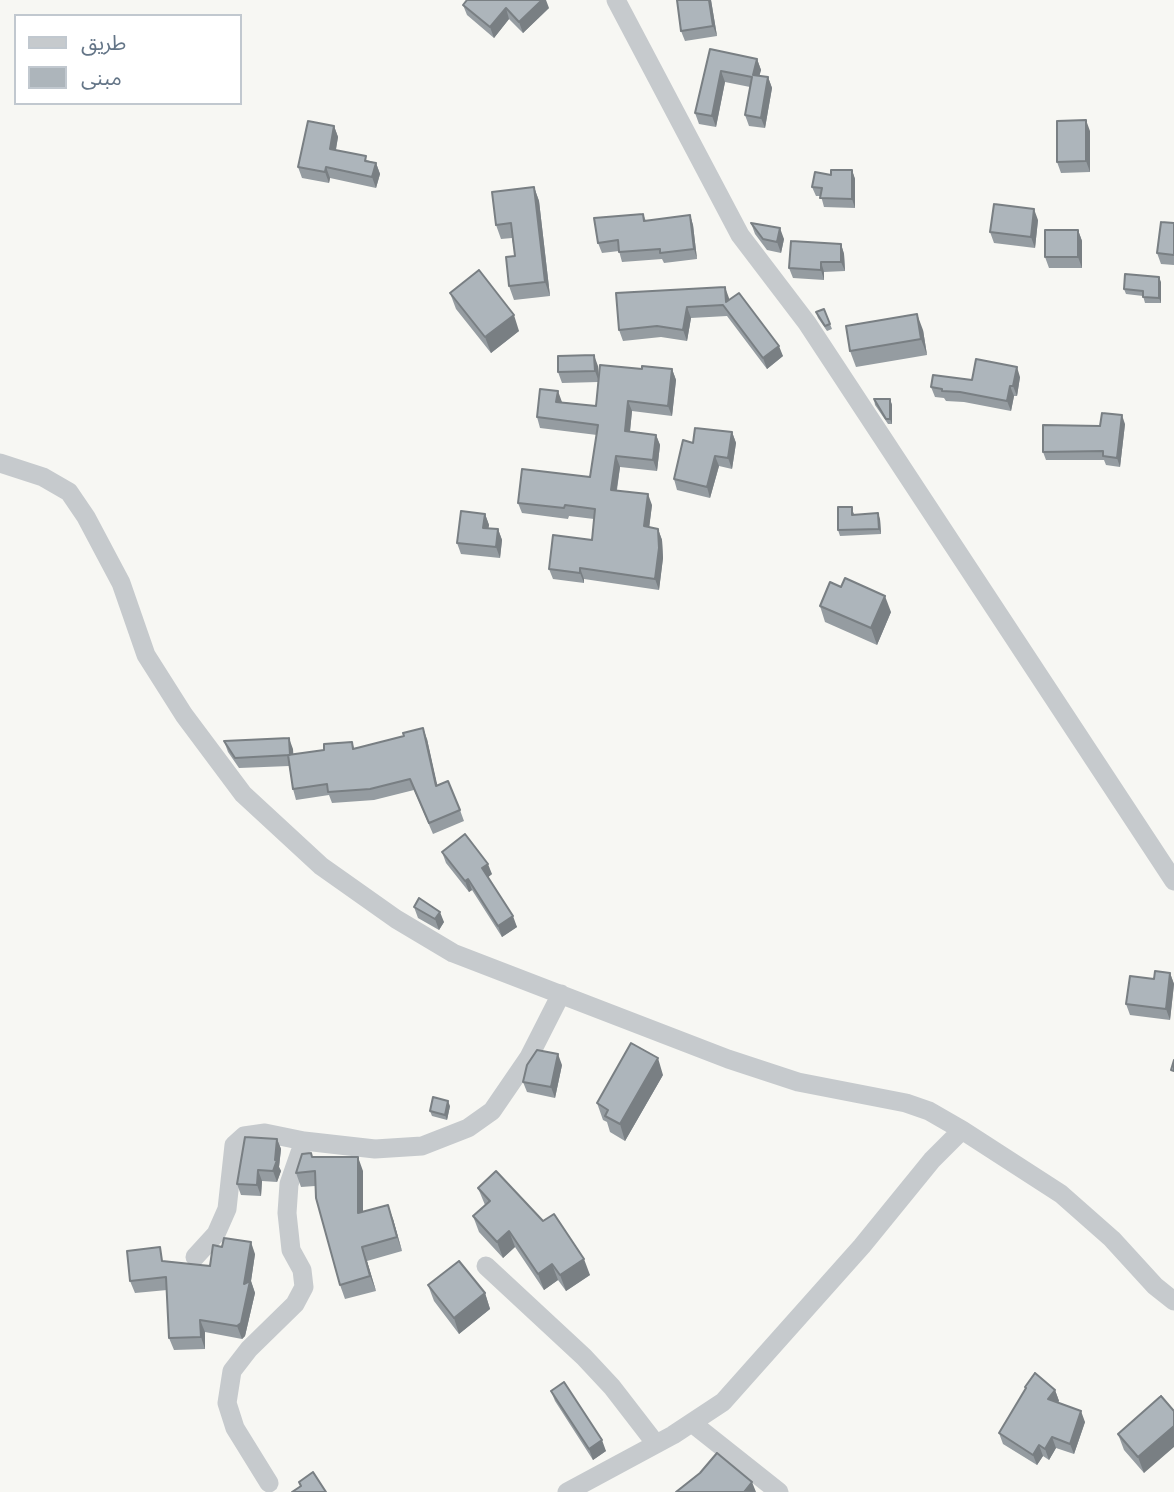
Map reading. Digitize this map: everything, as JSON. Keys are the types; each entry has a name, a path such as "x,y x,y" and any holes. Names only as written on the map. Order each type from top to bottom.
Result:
{"street":[{"path":"616,0 740,235 807,323 1174,881"},
{"path":"0,463 43,477 69,492 86,517 121,583 146,655 184,715 243,794 321,866 396,919 453,953 728,1059 798,1082 906,1103 929,1111 1061,1194 1112,1239 1154,1286 1174,1301"},
{"path":"195,1257 216,1234 228,1209 234,1144 244,1136 265,1133 375,1149 422,1146 468,1128 492,1111 529,1057 561,994"},
{"path":"567,1492 656,1444 723,1402 862,1246 932,1160 962,1130"},
{"path":"269,1483 235,1428 227,1404 232,1371 249,1349 295,1304 304,1287 302,1270 291,1250 287,1213 289,1184 304,1140"},
{"path":"486,1266 584,1357 612,1387 656,1444"},
{"path":"692,1423 779,1492"},
{"path":"590,1479 606,1492"}],"building":[{"path":"467,0 542,0 519,22 506,8 490,27 463,5"},
{"path":"677,0 709,0 713,26 681,31"},
{"path":"710,49 757,59 753,75 768,77 761,118 745,115 752,77 721,71 712,116 695,113"},
{"path":"1086,120 1086,161 1057,162 1057,121"},
{"path":"308,121 334,126 330,149 366,156 365,161 376,163 372,177 326,167 325,172 298,167"},
{"path":"831,170 852,170 852,199 820,198 822,188 812,187 815,172 831,175"},
{"path":"534,187 545,282 509,286 506,257 515,256 511,223 496,225 492,192"},
{"path":"994,204 1034,209 1031,237 990,232"},
{"path":"643,214 644,221 690,215 694,249 660,253 660,249 619,252 618,240 598,243 594,218"},
{"path":"1161,222 1174,223 1174,255 1157,253"},
{"path":"751,223 780,228 777,242 763,239"},
{"path":"1045,230 1078,230 1078,257 1045,257"},
{"path":"791,241 841,244 841,262 821,262 821,270 789,268"},
{"path":"479,270 514,315 485,337 450,293"},
{"path":"1125,274 1159,277 1159,298 1143,297 1143,291 1124,289"},
{"path":"725,287 726,302 739,293 779,346 763,358 723,305 687,307 683,330 657,326 619,330 616,293"},
{"path":"824,309 830,324 825,326 816,312"},
{"path":"917,314 921,339 850,351 846,326"},
{"path":"594,355 595,371 558,372 558,356"},
{"path":"976,359 1017,367 1007,401 931,387 933,375 972,380"},
{"path":"600,365 672,369 668,406 628,401 625,431 656,435 653,460 616,456 611,490 648,494 644,526 658,529 659,548 655,579 580,568 580,573 549,569 553,535 592,540 595,509 518,503 522,469 590,477 598,425 537,417 540,389 558,391 556,402 596,406"},
{"path":"874,399 890,399 890,419 886,419"},
{"path":"1102,413 1122,415 1117,458 1103,456 1103,451 1043,452 1043,425 1100,426"},
{"path":"695,428 732,432 728,458 715,456 707,487 674,479 683,440 693,443"},
{"path":"838,507 852,507 852,515 878,513 879,529 838,530"},
{"path":"461,511 485,514 483,528 498,529 496,547 457,543"},
{"path":"845,578 885,596 871,628 820,606 830,582 841,587"},
{"path":"423,728 436,786 448,781 460,810 429,823 410,779 370,789 328,792 327,784 293,789 288,755 324,750 324,744 352,742 353,749 404,736 403,733"},
{"path":"289,738 290,755 235,758 224,741"},
{"path":"465,834 488,864 482,868 513,916 498,926 468,879 465,881 442,852"},
{"path":"419,898 440,912 435,919 414,907"},
{"path":"1155,971 1170,973 1166,1009 1126,1004 1130,976 1154,979"},
{"path":"631,1043 658,1058 620,1124 605,1116 608,1110 597,1103"},
{"path":"537,1050 558,1054 551,1087 523,1082 527,1065"},
{"path":"433,1097 448,1101 445,1115 430,1111"},
{"path":"245,1137 277,1139 277,1160 273,1171 258,1170 257,1185 237,1184"},
{"path":"311,1153 312,1157 358,1157 358,1213 388,1205 397,1237 362,1247 370,1276 340,1285 316,1198 315,1171 296,1173 302,1154"},
{"path":"496,1171 543,1221 554,1214 584,1259 560,1275 552,1264 538,1274 509,1231 497,1242 473,1216 490,1201 478,1188"},
{"path":"224,1238 251,1242 244,1284 250,1281 241,1323 237,1326 200,1320 201,1337 169,1338 166,1277 130,1281 127,1251 160,1247 162,1261 210,1266 213,1245 222,1247"},
{"path":"459,1261 485,1293 454,1318 428,1285"},
{"path":"1035,1373 1055,1390 1048,1399 1081,1411 1070,1444 1052,1437 1045,1449 1039,1445 1033,1455 999,1433"},
{"path":"564,1382 602,1440 589,1449 551,1391"},
{"path":"1161,1396 1174,1411 1174,1426 1138,1457 1118,1434"},
{"path":"717,1453 752,1482 744,1492 676,1492 700,1473"},
{"path":"313,1472 326,1492 292,1492 301,1486 299,1482"}]}
